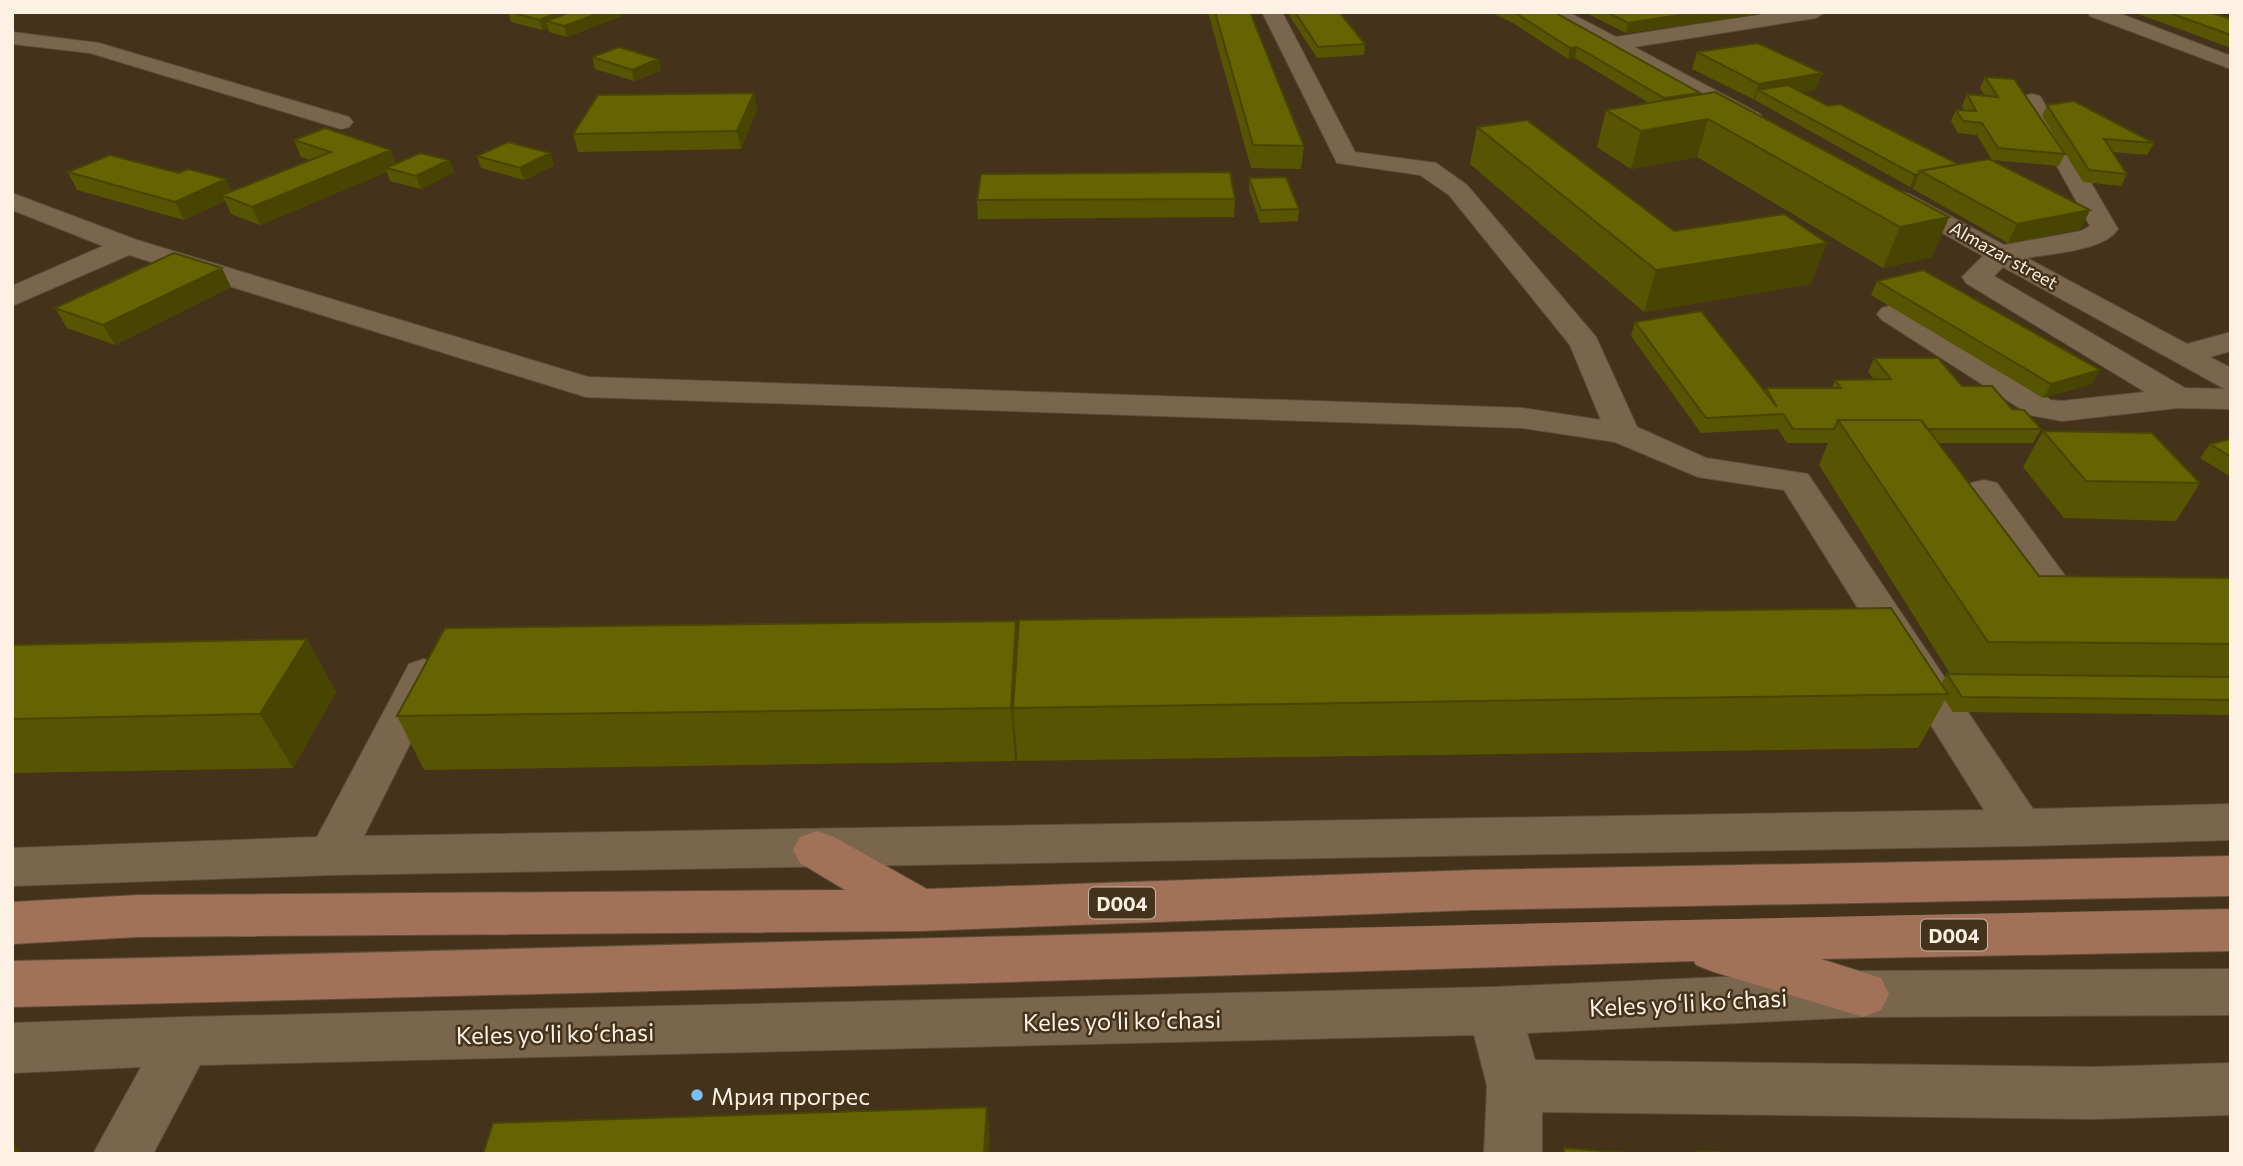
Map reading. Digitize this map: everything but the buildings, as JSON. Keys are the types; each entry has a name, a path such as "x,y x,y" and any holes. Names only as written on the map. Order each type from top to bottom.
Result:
{"main road":[{"path":"817,849 920,910"},
{"name":"D004","path":"12,923 138,916 920,910 1475,890 2231,876"},
{"name":"D004","path":"12,984 1678,940 2231,930"},
{"path":"1678,940 1863,994"}],"street":[{"path":"1272,12 1346,158 1427,169 1458,190 1585,343 1623,433"},
{"path":"1553,12 1770,129"},
{"path":"1612,44 1816,12"},
{"path":"2097,12 2231,63"},
{"path":"14,40 92,47 341,122"},
{"path":"2032,101 2105,229 2089,237 2001,254 1976,276 2178,398"},
{"name":"Almazar street","path":"1880,188 2231,381"},
{"path":"12,201 127,246 586,387 1523,418 1623,433 1698,467 1796,481 1988,781 2021,828"},
{"path":"12,297 127,246"},
{"path":"1892,314 2042,408 2062,411 2178,398 2231,399"},
{"path":"2183,355 2231,341"},
{"path":"1984,491 2059,596 2082,601 2123,601"},
{"path":"331,856 427,667"},
{"path":"12,867 331,856 2021,828 2231,822"},
{"name":"Keles yoʻli koʻchasi","path":"12,1048 185,1041 1494,1011 1863,994 2231,992"},
{"path":"1494,1011 1515,1086 1513,1154"},
{"path":"122,1154 185,1041"},
{"path":"1515,1086 2094,1093 2231,1089"}],"place":[{"name":"Мрия прогрес","path":"697,1095"}]}
